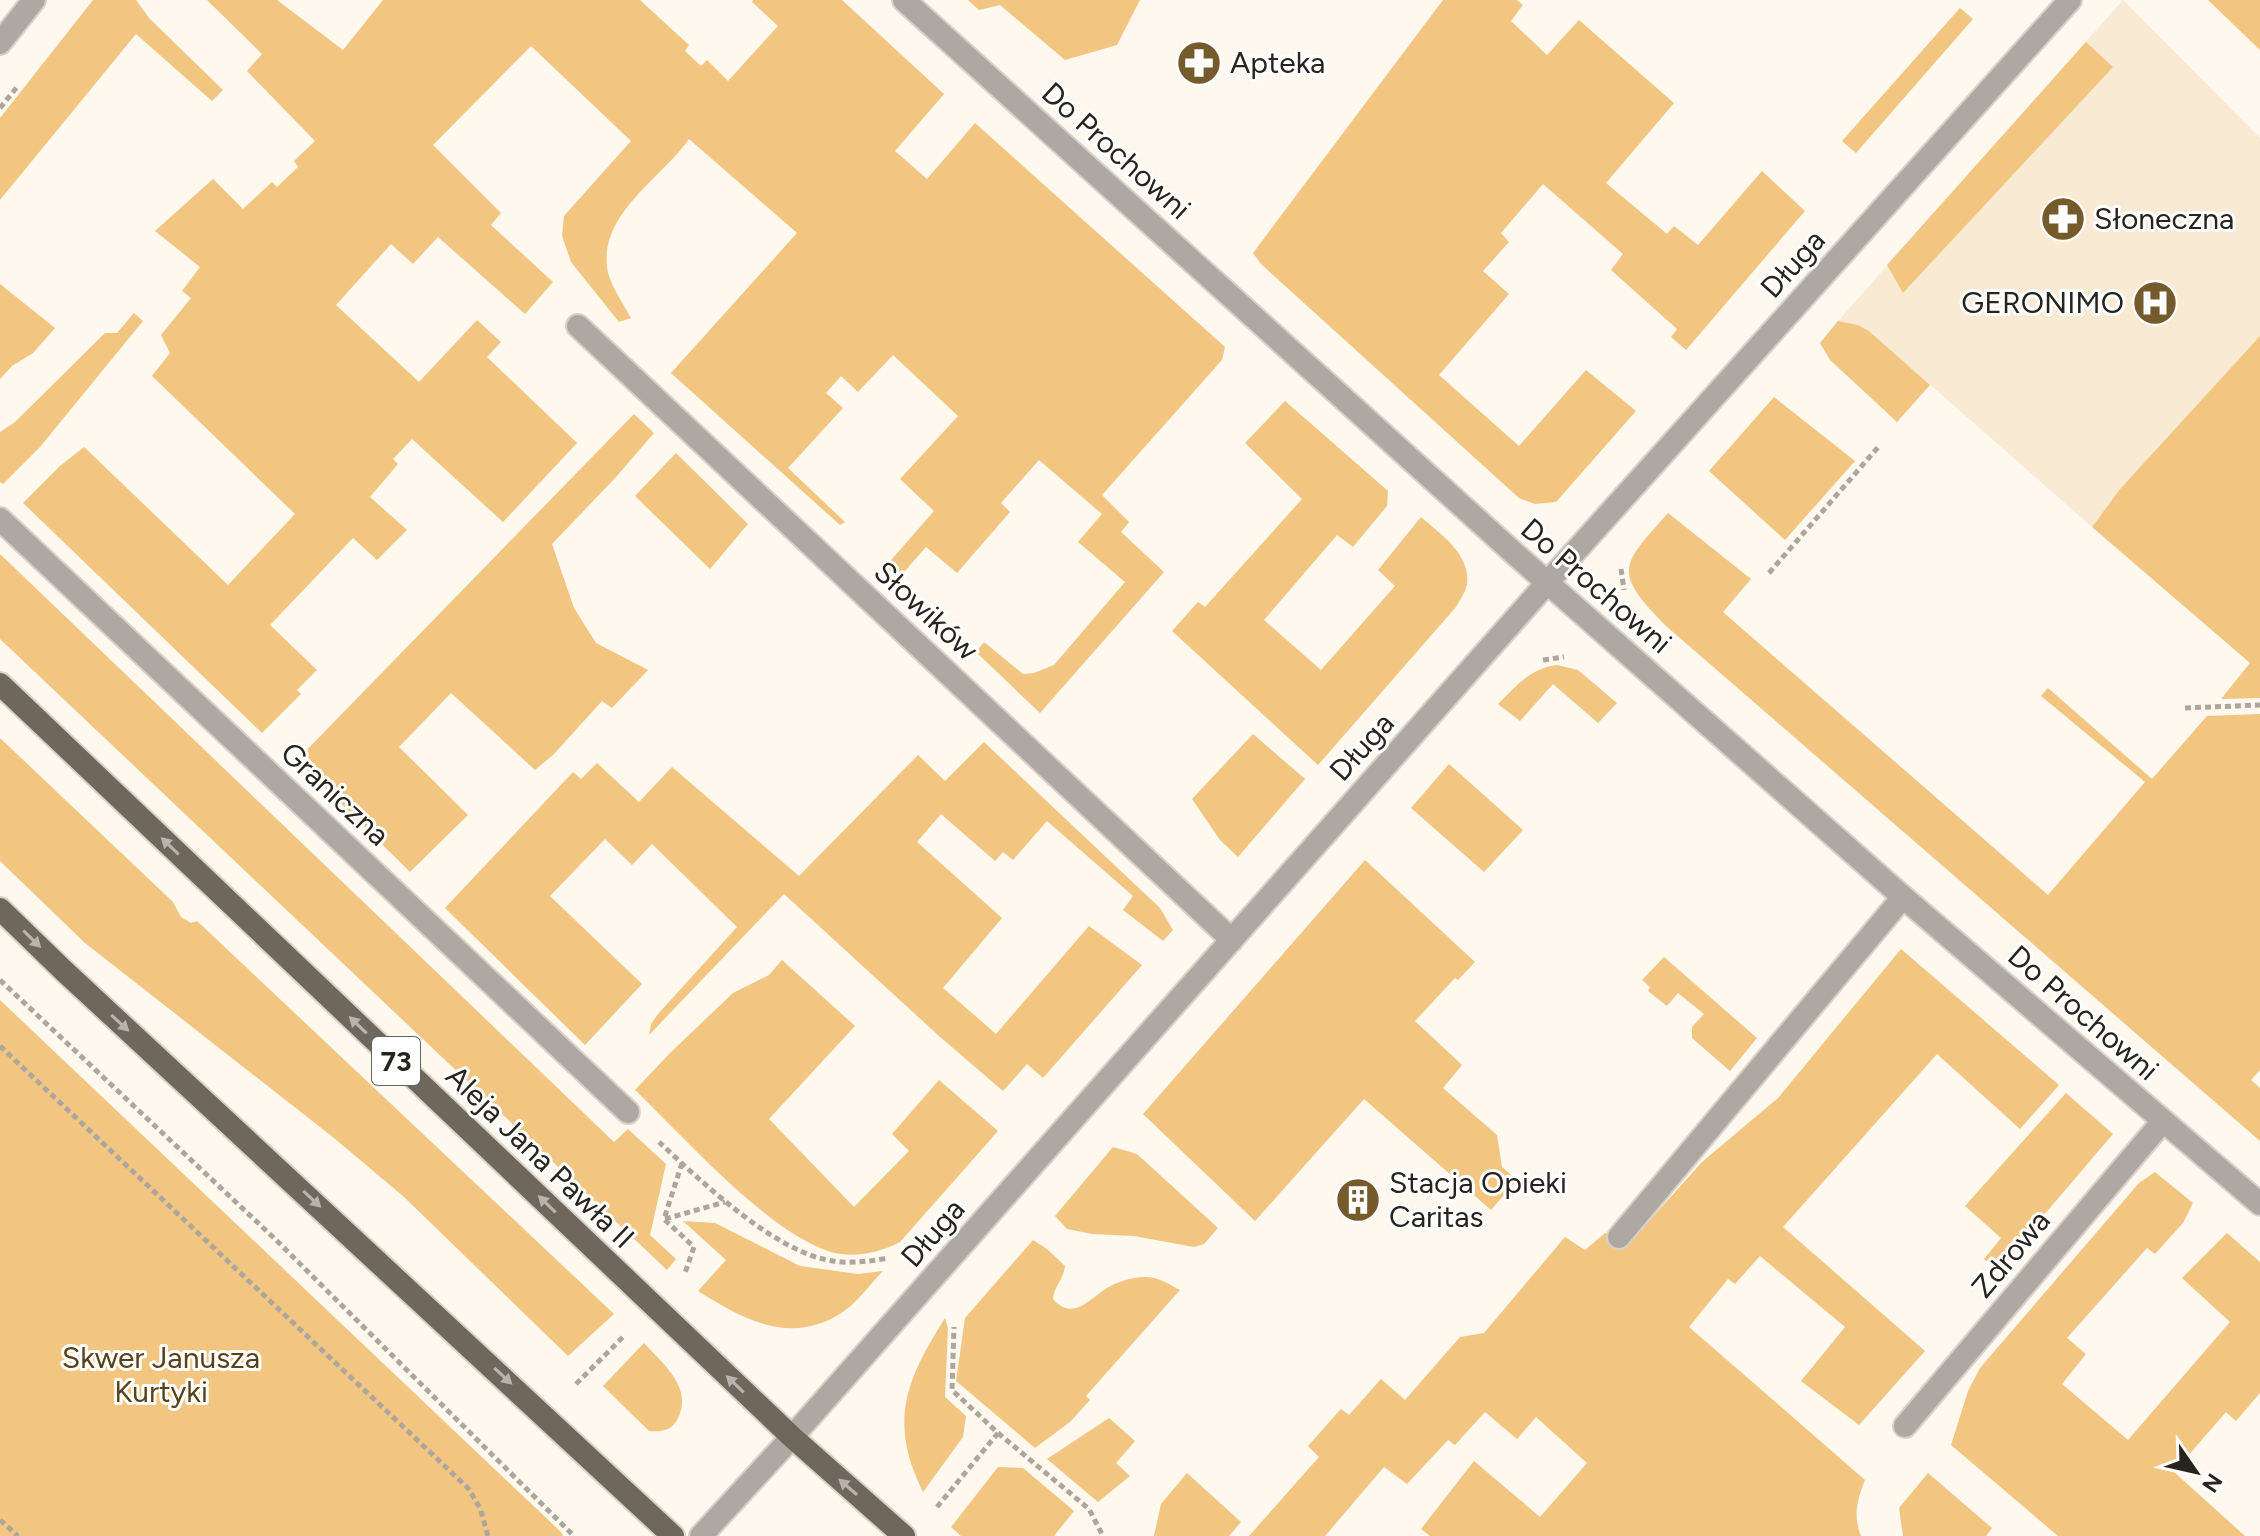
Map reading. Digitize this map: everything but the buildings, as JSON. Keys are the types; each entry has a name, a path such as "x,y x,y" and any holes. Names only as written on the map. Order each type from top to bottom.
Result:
{"main road":[{"name":"Aleja Jana Pawła II","path":"0,684 792,1437 904,1536"},
{"path":"0,909 673,1536"}],"street":[{"path":"0,43 34,0"},
{"name":"Do Prochowni","path":"904,0 1547,583 1903,897 2260,1204"},
{"name":"Długa","path":"701,1536 1547,583 2070,0"},
{"name":"Słowików","path":"578,326 1232,940"},
{"name":"Graniczna","path":"0,519 628,1112"},
{"path":"1619,1237 1903,897"},
{"name":"Zdrowa","path":"1905,1426 2163,1121"}],"path":[{"path":"1769,573 1880,445"},
{"path":"2185,708 2260,705"},
{"path":"0,980 286,1249 574,1536"},
{"path":"0,1046 468,1488 480,1508 488,1536"},
{"path":"628,1112 725,1202 783,1242 830,1261 856,1263 901,1256 929,1282"},
{"path":"664,1219 725,1202"},
{"path":"957,1321 953,1330 952,1390 1089,1509 1103,1536"},
{"path":"932,1513 998,1433"},
{"path":"0,1520 18,1536"}],"shaded area":[{"path":"2123,0 2260,138 2260,336 2120,489 2092,527 1869,331 1838,321"}],"green space":[{"path":"93,0 136,0 149,18 223,90 212,101 136,34 0,200 0,118"},
{"path":"207,0 277,0 343,50 383,0 640,0 689,45 685,51 701,66 707,60 728,81 778,26 753,0 842,0 944,94 895,151 927,179 975,123 1225,347 1222,360 1102,495 1129,522 1121,532 1164,572 1040,713 976,652 984,642 1023,674 1054,665 1125,582 1078,542 1102,514 1039,460 1001,503 1010,512 957,573 926,547 897,580 885,567 934,511 900,479 958,416 893,355 858,392 841,376 826,393 843,408 788,468 845,522 840,525 671,373 797,233 689,139 636,197 613,229 608,247 608,273 631,318 619,322 571,262 562,236 564,216 631,141 531,46 433,145 501,213 491,225 553,282 525,314 438,237 413,264 391,244 336,305 419,382 477,320 501,342 487,357 577,443 503,522 412,439 393,459 398,464 370,497 407,530 377,560 353,538 270,625 317,670 297,690 301,694 262,733 23,503 84,447 228,585 295,514 152,376 170,353 161,335 191,298 182,291 200,267 155,231 213,179 243,209 272,182 277,187 298,167 294,161 315,141 247,71 262,54"},
{"path":"968,0 1140,0 1117,45 1065,60 1000,5 979,10"},
{"path":"1443,0 1517,0 1523,5 1511,21 1547,55 1579,20 1674,103 1606,183 1667,234 1674,226 1698,245 1762,171 1805,211 1686,350 1671,337 1677,329 1611,270 1623,254 1543,184 1501,233 1509,242 1483,271 1509,294 1439,375 1519,446 1586,370 1636,411 1556,502 1535,504 1519,498 1261,264 1253,253"},
{"path":"2208,0 2260,0 2260,50"},
{"path":"1960,8 1973,19 1856,153 1842,141"},
{"path":"2086,42 2113,67 1903,293 1887,265"},
{"path":"0,284 55,328 33,353 12,366 0,379"},
{"path":"134,313 143,321 40,447 3,484 0,482 0,432 15,422 105,333 117,333"},
{"path":"1838,321 1869,331 1930,385 1897,422 1830,360 1820,343"},
{"path":"2260,336 2260,698 2221,699 2250,663 2092,527 2120,489"},
{"path":"1774,397 1855,461 1785,540 1709,471"},
{"path":"1285,401 1388,491 1387,506 1353,547 1337,535 1264,620 1321,670 1395,586 1378,570 1421,517 1452,545 1467,573 1466,587 1456,607 1318,765 1172,631 1198,602 1205,607 1302,499 1245,443"},
{"path":"634,414 654,433 552,544 574,608 596,643 648,670 612,708 602,701 554,754 535,770 451,693 399,747 468,815 410,872 297,760"},
{"path":"676,453 748,524 710,569 635,496"},
{"path":"1668,513 1751,579 1723,612 2048,895 2145,782 2041,696 2048,688 2152,779 2207,716 2260,714 2260,1070 2251,1080 2260,1088 2260,1141 1649,608 1637,593 1629,569 1640,545"},
{"path":"0,554 614,1142 628,1129 666,1164 650,1235 676,1259 667,1270 0,639"},
{"path":"1557,665 1578,670 1617,703 1598,723 1553,684 1520,721 1498,704 1532,674"},
{"path":"1253,734 1305,779 1238,857 1220,840 1192,799"},
{"path":"0,738 173,902 181,917 191,923 197,921 614,1314 568,1356 404,1197 334,1138 85,943 0,861"},
{"path":"984,742 1160,908 1173,930 1163,941 1123,910 1133,896 1047,821 1013,860 1003,852 995,861 941,814 917,842 1002,918 943,988 996,1034 1089,926 1142,965 1043,1078 1027,1064 1003,1091 784,894 649,1035 651,1024 658,1014 737,927 652,844 632,865 605,839 550,896 642,984 585,1045 445,908 573,772 581,779 597,763 639,802 672,767 799,876 918,755 945,781"},
{"path":"1449,764 1523,830 1484,872 1411,808"},
{"path":"1365,860 1475,962 1458,980 1455,978 1415,1021 1462,1065 1443,1088 1497,1135 1502,1167 1517,1180 1491,1210 1364,1099 1255,1221 1143,1114"},
{"path":"1901,949 2059,1085 2020,1129 1937,1054 1783,1227 1925,1351 1859,1425 1801,1381 1845,1327 1760,1256 1735,1284 1728,1279 1689,1327 1865,1480 1857,1508 1861,1536 1430,1536 1421,1529 1474,1461 1540,1517 1587,1463 1536,1417 1517,1439 1485,1412 1455,1445 1448,1440 1407,1484 1384,1467 1325,1536 1249,1536 1319,1457 1308,1446 1341,1409 1349,1415 1381,1379 1405,1400 1460,1337 1484,1333 1565,1237 1585,1250 1605,1233 1631,1241 1702,1162 1778,1098"},
{"path":"1664,957 1757,1038 1730,1071 1692,1038 1692,1027 1704,1014 1678,993 1667,1006 1648,991 1650,987 1642,980"},
{"path":"782,960 855,1026 769,1119 854,1207 909,1151 892,1134 939,1080 998,1131 900,1242 883,1249 846,1255 804,1240 752,1203 635,1090 733,993 769,975"},
{"name":"Skwer Janusza Kurtyki","path":"0,1000 561,1532 563,1536 0,1536"},
{"path":"2066,1093 2113,1134 1997,1270 1984,1259 2001,1238 1965,1206"},
{"path":"1113,1147 1137,1154 1218,1228 1204,1244 1194,1247 1134,1236 1067,1229 1055,1216"},
{"path":"2155,1172 2193,1203 2183,1223 2155,1254 2147,1248 2067,1338 2086,1354 2062,1384 2128,1440 2230,1322 2182,1278 2227,1233 2260,1262 2260,1393 2236,1421 2226,1412 2174,1472 2245,1536 2058,1536 1951,1445 1968,1391 1980,1368 2139,1183"},
{"path":"683,1221 715,1223 800,1266 858,1274 883,1271 850,1306 819,1324 783,1328 765,1324 731,1310 698,1291 726,1260"},
{"path":"1033,1240 1065,1266 1053,1299 1067,1309 1081,1306 1111,1286 1135,1278 1154,1278 1180,1290 1086,1396 1090,1400 1070,1422 1035,1448 956,1381 965,1318"},
{"path":"945,1318 948,1328 945,1397 966,1416 963,1437 923,1492 906,1444 906,1402 920,1362"},
{"path":"644,1343 668,1369 682,1398 677,1420 669,1429 662,1431 649,1431 603,1386"},
{"path":"1109,1418 1135,1441 1116,1463 1130,1476 1098,1502 1047,1459"},
{"path":"998,1467 1023,1468 1074,1511 1054,1536 961,1536 951,1527"},
{"path":"1187,1473 1241,1522 1229,1536 1154,1536 1161,1504"},
{"path":"1928,1473 1992,1528 1986,1536 1903,1536 1899,1508"}],"place":[{"name":"Apteka","path":"1199,63"},
{"name":"Słoneczna","path":"2063,219"},
{"name":"GERONIMO","path":"2155,303"},
{"name":"Stacja Opieki Caritas","path":"1358,1200"}]}
